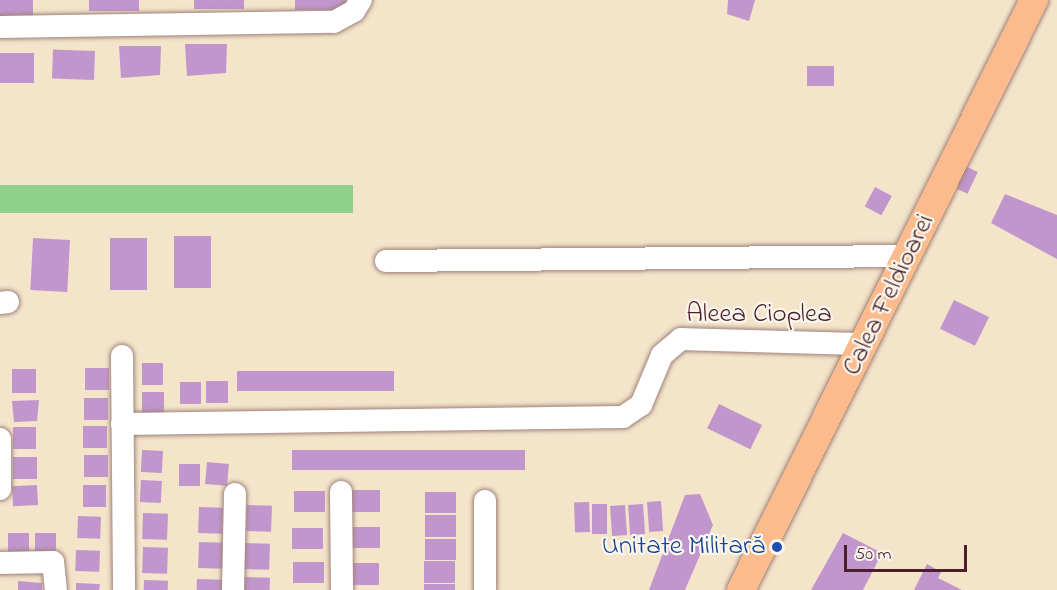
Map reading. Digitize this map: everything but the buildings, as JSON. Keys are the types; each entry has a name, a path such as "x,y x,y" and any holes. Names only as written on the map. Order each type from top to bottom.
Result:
{"main road":[{"name":"Calea Feldioarei","path":"741,590 1034,0"}],"street":[{"path":"0,27 334,22 354,11 362,0"},
{"path":"386,261 908,256"},
{"name":"Aleea Cioplea","path":"122,423 623,417 641,405 662,355 681,339 865,344"},
{"path":"122,356 124,590"},
{"path":"0,439 0,489"},
{"path":"341,492 342,590"},
{"path":"233,590 234,494"},
{"path":"485,501 485,590"},
{"path":"0,563 52,562 56,590"}],"green space":[{"path":"0,185 353,185 353,213 0,213"}],"place":[{"name":"Unitate Militară","path":"777,547"}]}
